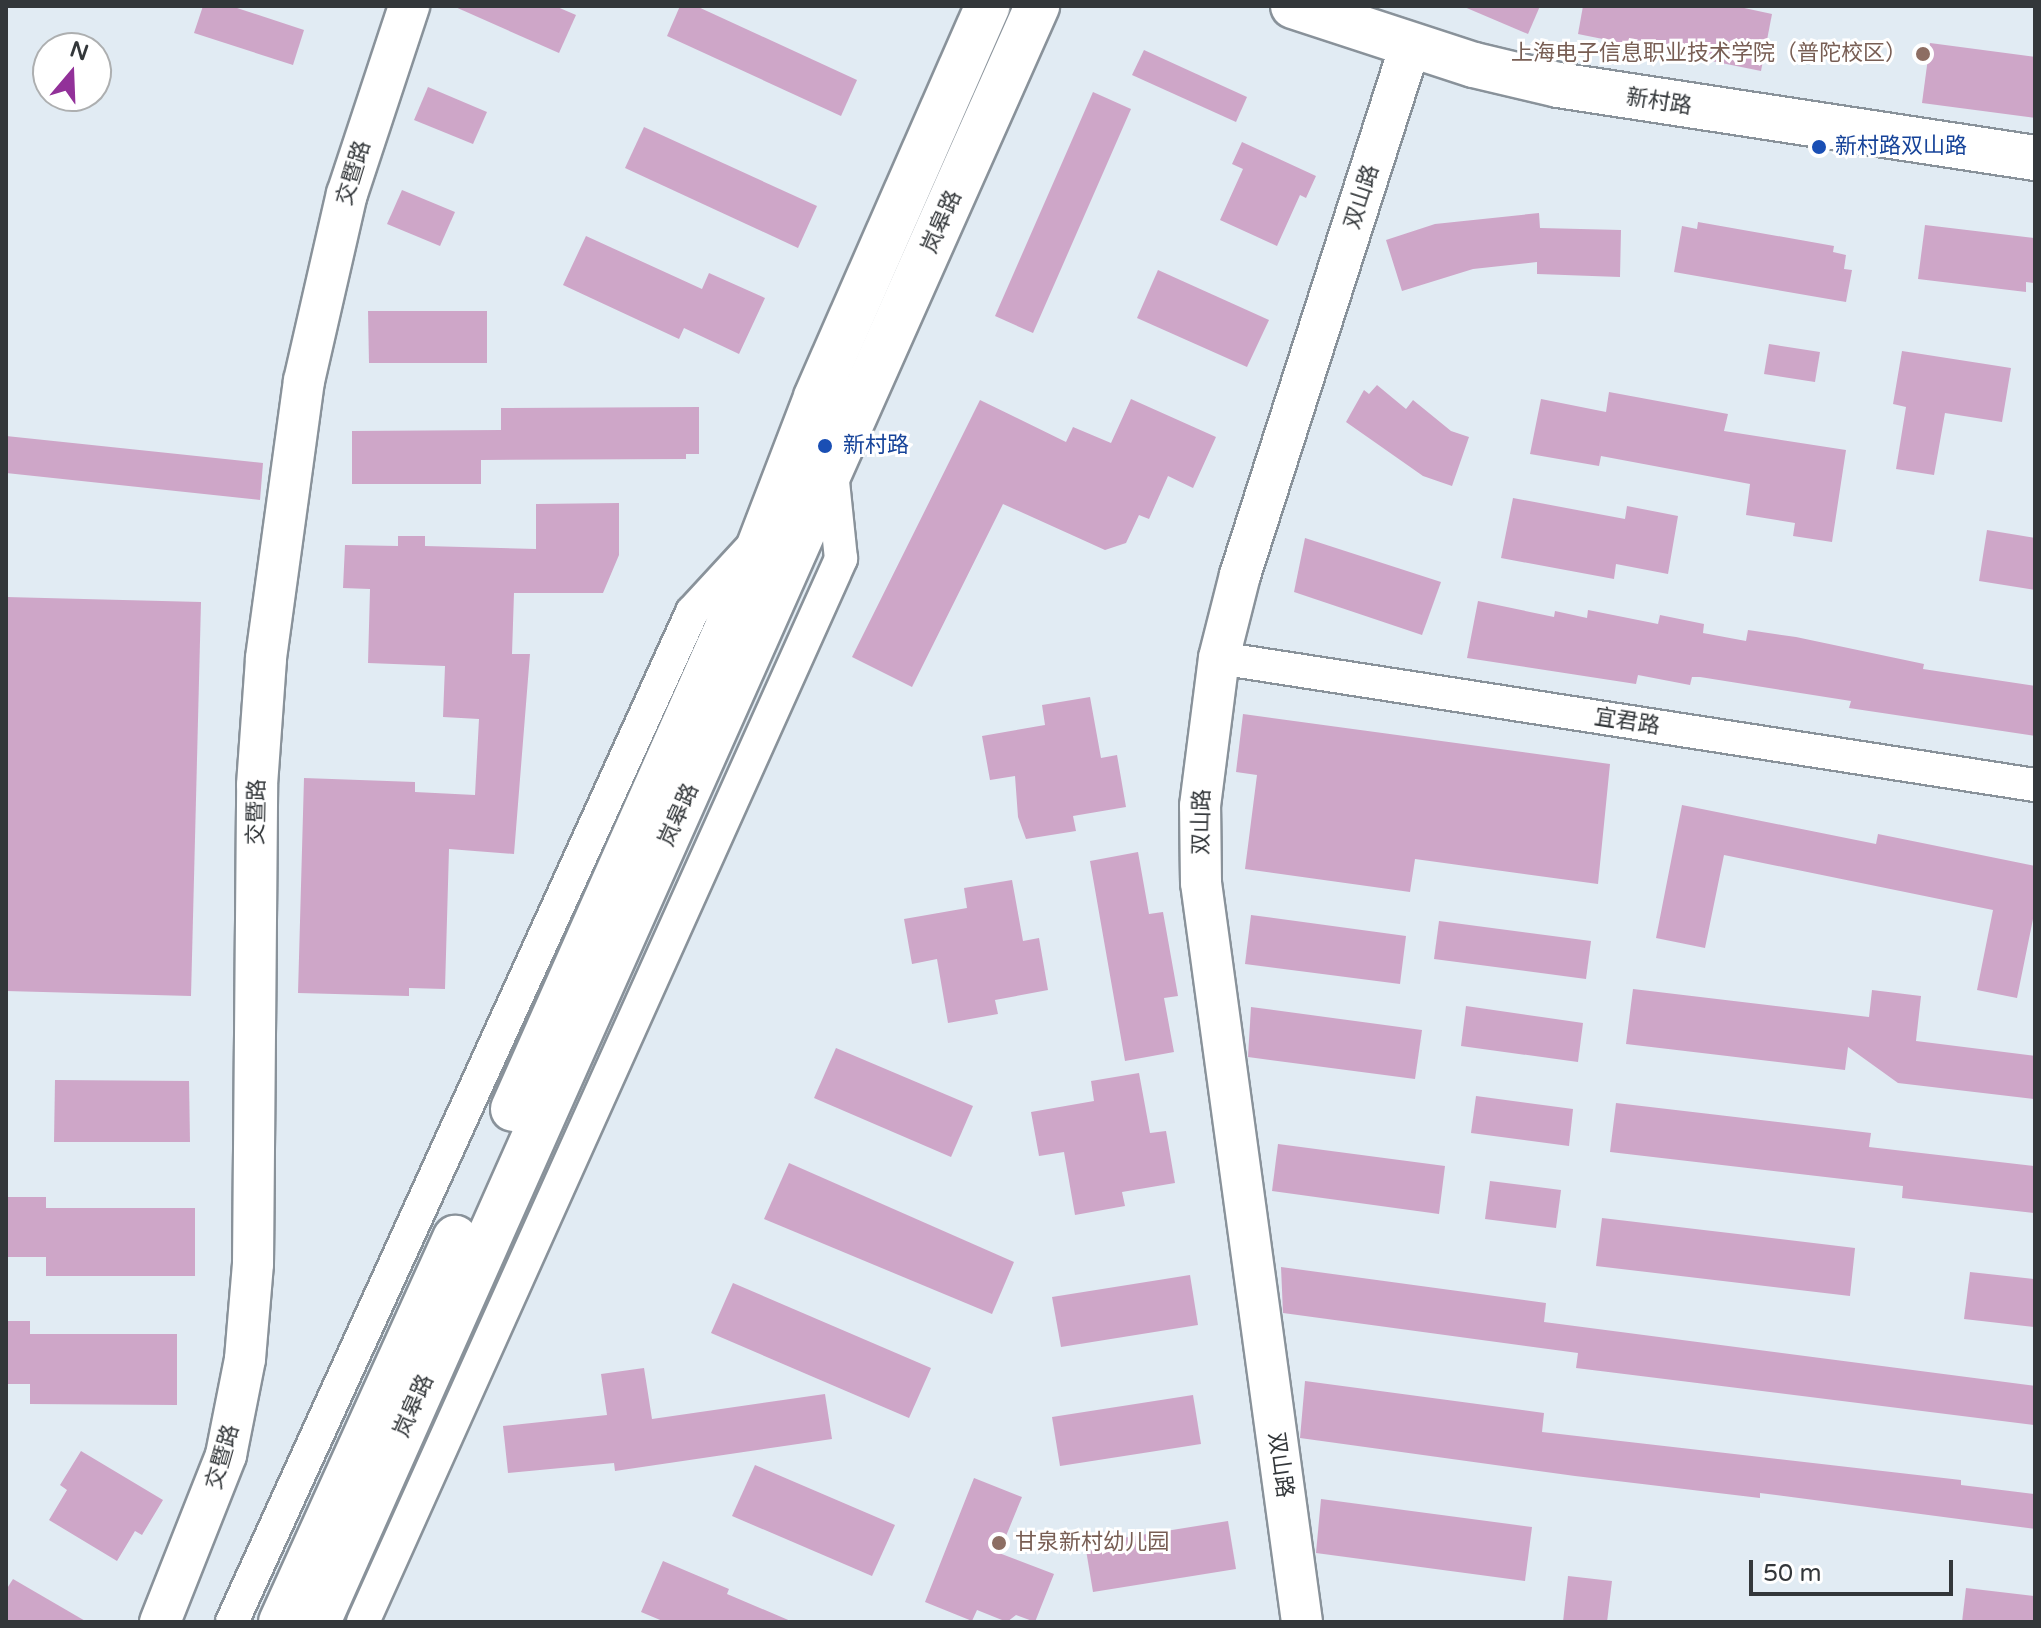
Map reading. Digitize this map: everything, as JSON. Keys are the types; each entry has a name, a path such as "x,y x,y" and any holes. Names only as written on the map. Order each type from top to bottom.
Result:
{"main road":[{"name":"岚皋路","path":"318,1622 494,1187 731,619 816,397 988,6"},
{"name":"岚皋路","path":"281,1622 494,1187 832,472 1037,6"},
{"name":"新村路","path":"1293,6 1410,46 1558,85 2035,158"}],"street":[{"name":"交暨路","path":"160,1622 226,1455 245,1359 253,1264 257,785 266,658 301,396 347,194 409,6"},
{"name":"双山路","path":"1302,1622 1201,883 1200,806 1219,658 1240,575 1410,46"},
{"path":"363,1622 841,559 832,472"},
{"path":"232,1622 692,612 763,536"},
{"name":"宜君路","path":"1219,658 2035,785"}],"building":[{"path":"203,6 231,6 304,30 293,65 194,33"},
{"path":"453,6 555,6 576,15 559,53"},
{"path":"680,6 696,6 857,80 841,116 667,36"},
{"path":"1462,6 1540,6 1528,34"},
{"path":"1583,6 1735,6 1772,14 1761,71 1578,34"},
{"path":"1930,43 2035,57 2035,118 1922,103"},
{"path":"1144,50 1247,97 1236,122 1132,75"},
{"path":"428,87 487,112 473,144 414,120"},
{"path":"1093,92 1131,109 1033,333 995,316"},
{"path":"644,127 817,206 798,248 625,168"},
{"path":"1242,142 1316,176 1306,198 1300,195 1277,246 1220,220 1243,169 1232,164"},
{"path":"402,190 455,212 440,246 387,224"},
{"path":"1539,213 1540,228 1621,230 1620,277 1537,274 1537,262 1473,269 1402,291 1386,240 1435,224"},
{"path":"1698,222 1834,246 1833,252 1846,255 1844,269 1852,270 1846,302 1674,272 1682,226 1697,229"},
{"path":"1925,225 2035,238 2035,283 2026,282 2026,292 1918,279"},
{"path":"586,236 702,289 709,273 765,298 739,354 684,328 679,339 563,285"},
{"path":"1158,270 1269,320 1247,367 1137,318"},
{"path":"368,311 487,311 487,363 369,363"},
{"path":"1769,344 1820,352 1815,382 1764,374"},
{"path":"1902,351 2011,368 2002,422 1945,413 1934,475 1896,469 1906,407 1893,404"},
{"path":"1377,385 1406,409 1413,400 1451,431 1469,437 1452,486 1423,476 1346,422 1364,390 1369,394"},
{"path":"1609,392 1728,414 1724,431 1846,450 1832,542 1793,536 1795,523 1746,515 1750,484 1601,456 1599,466 1530,454 1541,399 1606,412"},
{"path":"1131,399 1216,437 1193,488 1168,476 1149,519 1139,515 1126,543 1105,550 1003,504 912,687 852,657 980,400 1066,442 1073,427 1111,443"},
{"path":"699,407 699,454 686,454 686,459 481,460 481,484 352,484 352,431 501,430 501,408"},
{"path":"6,436 263,463 260,500 6,473"},
{"path":"1513,498 1625,519 1627,506 1678,516 1668,574 1616,564 1614,579 1501,558"},
{"path":"619,503 619,555 603,593 514,593 512,654 530,654 514,854 449,849 445,989 409,988 409,996 298,993 304,778 415,782 415,792 475,795 479,719 443,717 445,666 368,663 370,589 343,588 345,545 398,546 398,536 425,536 425,546 536,549 536,504"},
{"path":"1987,530 2035,538 2035,590 1979,581"},
{"path":"1305,538 1441,582 1422,635 1294,592"},
{"path":"6,597 201,602 191,996 6,991"},
{"path":"1478,601 1554,617 1555,611 1587,618 1588,610 1658,624 1660,615 1704,624 1703,633 1746,641 1748,630 1796,637 1924,664 1923,669 2035,686 2035,736 1849,708 1851,701 1700,677 1692,677 1690,685 1638,675 1636,684 1467,658"},
{"path":"1090,697 1101,758 1117,755 1126,807 1073,816 1076,831 1026,839 1018,817 1015,776 990,780 982,736 1045,725 1042,705"},
{"path":"1243,714 1610,764 1598,884 1415,859 1410,892 1245,869 1257,775 1236,772"},
{"path":"1682,805 1876,844 1878,834 2035,866 2035,909 2017,998 1977,990 1993,910 1724,855 1705,948 1656,938"},
{"path":"1138,852 1149,914 1163,912 1178,996 1164,998 1174,1052 1125,1061 1090,861"},
{"path":"1012,880 1023,941 1039,938 1048,990 995,1000 998,1014 948,1023 937,959 912,964 904,919 967,908 964,888"},
{"path":"1251,915 1406,936 1400,984 1245,964"},
{"path":"1439,921 1591,941 1586,979 1434,959"},
{"path":"1633,989 1869,1017 1872,990 1921,996 1916,1041 2035,1056 2035,1099 1898,1083 1848,1047 1845,1070 1626,1044"},
{"path":"1466,1006 1583,1023 1578,1062 1461,1046"},
{"path":"1251,1007 1422,1030 1415,1079 1248,1057"},
{"path":"836,1048 973,1106 951,1157 814,1098"},
{"path":"1139,1073 1150,1133 1166,1131 1175,1183 1122,1192 1125,1206 1075,1215 1064,1152 1039,1156 1031,1112 1094,1101 1091,1081"},
{"path":"55,1080 189,1081 190,1142 54,1142"},
{"path":"1476,1096 1573,1109 1569,1146 1471,1133"},
{"path":"1616,1103 1871,1133 1869,1147 2035,1166 2035,1213 1902,1198 1903,1186 1610,1152"},
{"path":"1278,1144 1445,1166 1439,1214 1272,1191"},
{"path":"789,1163 1014,1262 992,1314 764,1219"},
{"path":"1490,1181 1561,1190 1556,1228 1485,1219"},
{"path":"6,1197 46,1197 46,1208 195,1208 195,1276 46,1276 46,1257 6,1257"},
{"path":"1602,1218 1855,1248 1850,1296 1596,1266"},
{"path":"1281,1267 1546,1303 1544,1322 2035,1386 2035,1425 1576,1368 1578,1353 1283,1313"},
{"path":"1970,1272 2035,1279 2035,1327 1964,1319"},
{"path":"1190,1275 1198,1325 1061,1347 1052,1297"},
{"path":"733,1283 931,1368 909,1418 711,1333"},
{"path":"6,1321 30,1321 30,1334 177,1334 177,1405 30,1404 30,1384 6,1384"},
{"path":"644,1368 652,1419 825,1394 832,1439 615,1471 614,1463 508,1473 503,1426 607,1415 601,1374"},
{"path":"1305,1381 1544,1413 1542,1432 1961,1480 1961,1485 2035,1494 2035,1529 1760,1493 1760,1498 1575,1476 1300,1438"},
{"path":"1193,1395 1201,1444 1060,1466 1052,1417"},
{"path":"81,1451 163,1500 142,1535 135,1531 117,1561 49,1520 67,1490 60,1485"},
{"path":"755,1465 895,1525 872,1576 732,1516"},
{"path":"974,1478 1022,1497 999,1553 1054,1574 1035,1622 1016,1615 1007,1622 977,1610 972,1621 925,1602"},
{"path":"1321,1499 1532,1527 1525,1581 1316,1553"},
{"path":"1228,1521 1236,1569 1093,1592 1085,1544"},
{"path":"663,1561 729,1589 727,1594 793,1622 665,1622 641,1612"},
{"path":"1568,1576 1612,1581 1607,1622 1563,1622"},
{"path":"13,1579 87,1622 6,1622 6,1590"},
{"path":"1966,1588 2035,1596 2035,1622 1962,1622"}],"place":[{"name":"上海电子信息职业技术学院（普陀校区）","path":"1923,54"},
{"name":"新村路双山路","path":"1819,147"},
{"name":"新村路","path":"825,446"},
{"name":"甘泉新村幼儿园","path":"999,1543"}]}
